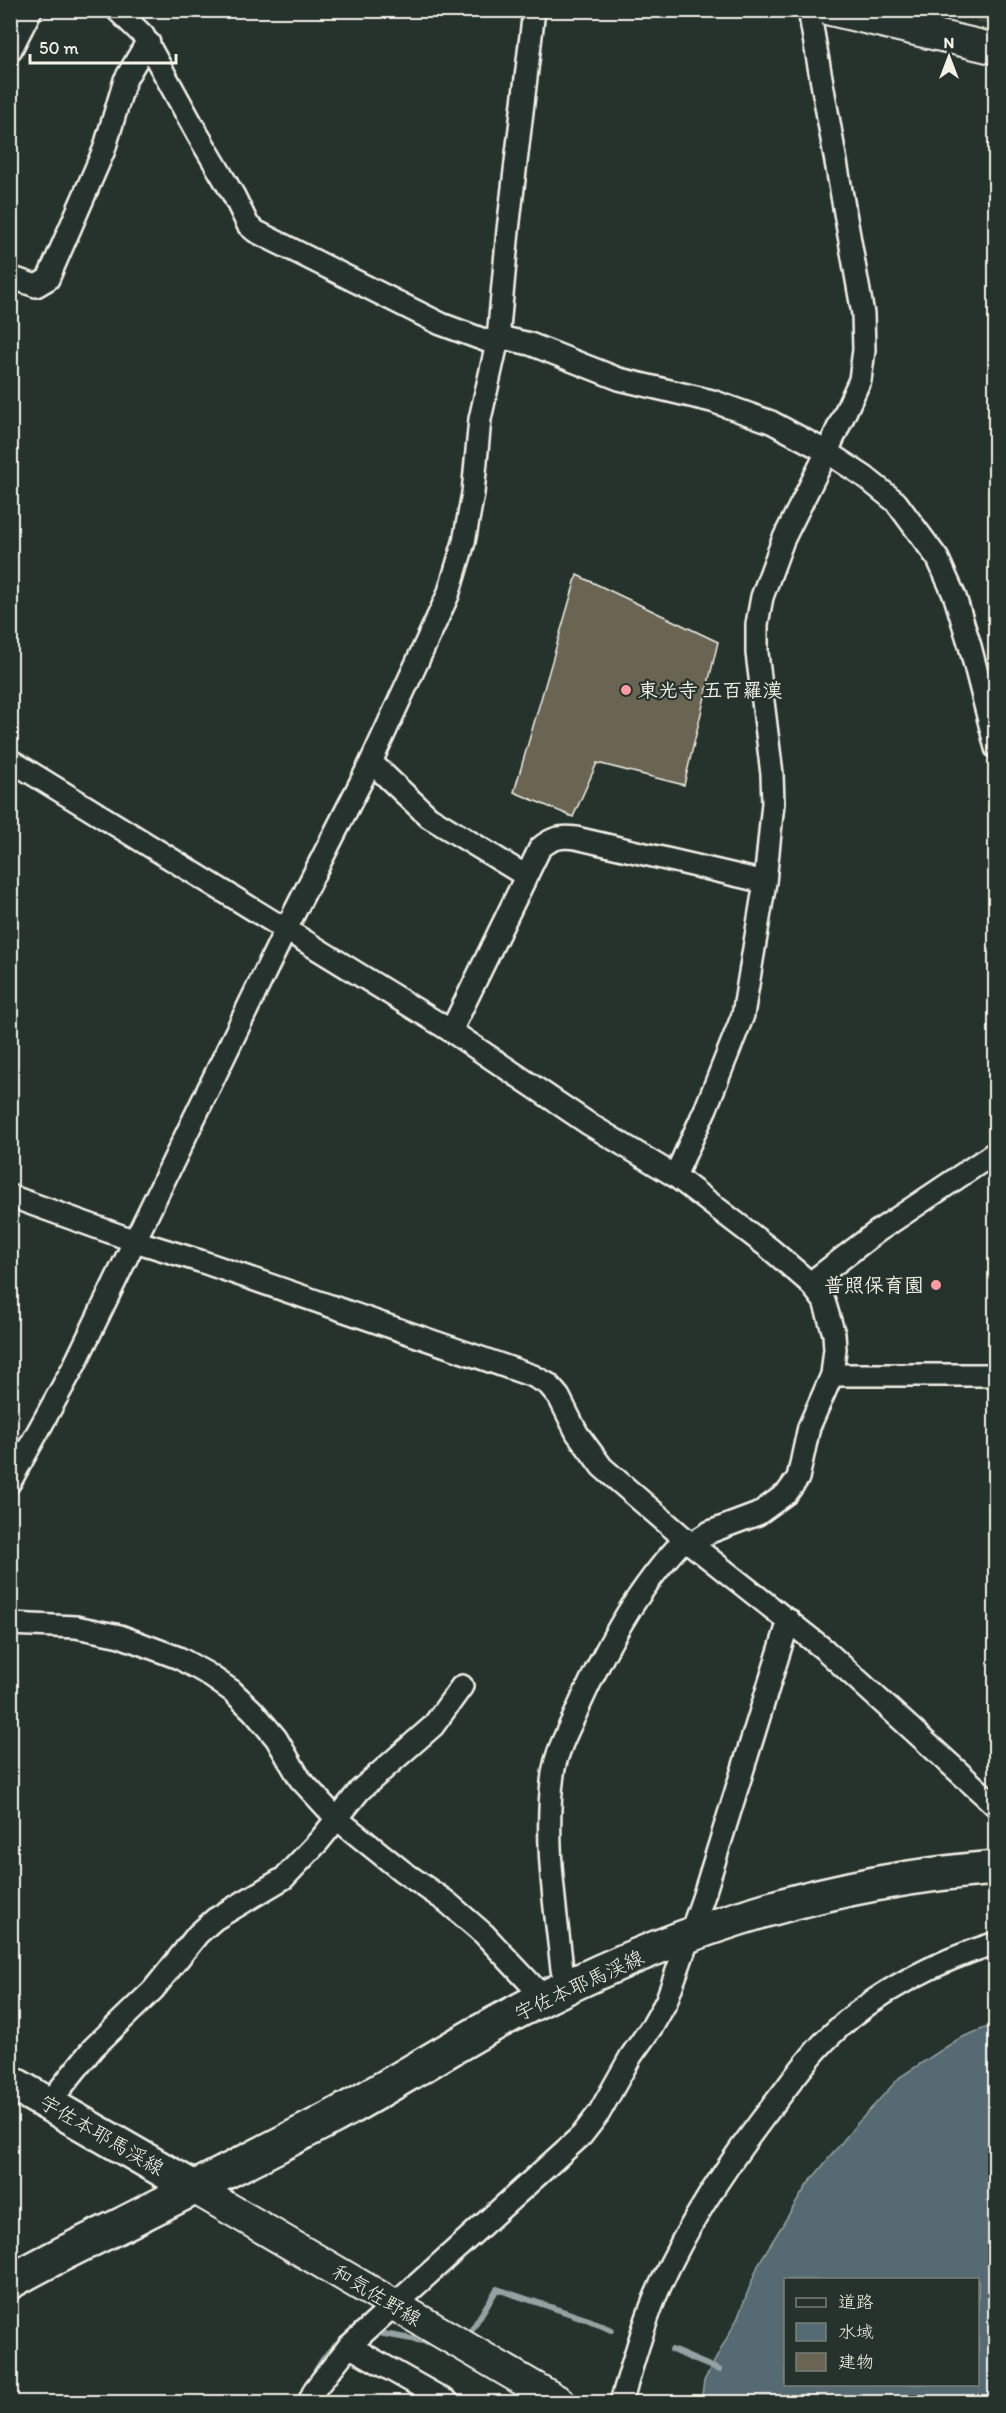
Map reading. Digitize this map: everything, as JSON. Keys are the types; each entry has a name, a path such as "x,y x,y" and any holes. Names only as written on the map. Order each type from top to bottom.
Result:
{"main road":[{"path":"830,10 996,50"},
{"name":"宇佐本耶馬渓線","path":"10,2282 330,2118 556,1992 607,1967 776,1906 820,1894 928,1875 996,1868"},
{"name":"宇佐本耶馬渓線","path":"10,2082 194,2188"},
{"name":"和気佐野線","path":"194,2188 560,2403"}],"street":[{"path":"10,51 31,10"},
{"path":"117,10 132,22 149,44 248,225 255,231 441,324 487,341 508,339 530,344 619,379 712,401 771,422 827,452 896,501 938,559 955,597 996,748"},
{"path":"10,1482 74,1366 285,931 371,762 448,595 464,542 480,419 498,339 534,10"},
{"path":"675,1176 706,1108 743,1015 765,882 773,803 772,774 757,653 757,624 762,597 783,540 860,380 864,350 863,315 809,10"},
{"path":"10,277 36,286 48,279 104,150 125,80 143,49 149,44"},
{"path":"10,760 451,1031 589,1124 675,1176 769,1248 810,1283 824,1301 834,1334 835,1349 832,1376 809,1427 802,1468 794,1485 787,1493 758,1514 688,1542 649,1581 620,1624 560,1747 553,1773 550,1858 562,1969 556,1992 447,1902 402,1871 336,1818 300,1779 276,1738 253,1710 206,1672 179,1658 120,1636 76,1627 10,1624"},
{"path":"371,762 429,817 526,876"},
{"path":"451,1031 540,848 549,840 562,837 765,882"},
{"path":"810,1283 902,1214 996,1152"},
{"path":"10,1196 135,1241 200,1261 533,1376 548,1384 559,1397 577,1433 602,1467 688,1542 789,1620 996,1806"},
{"path":"832,1376 996,1375"},
{"path":"309,2403 315,2389 349,2346 582,2135 599,2113 631,2056 666,2002 755,1735 789,1620"},
{"path":"48,2104 68,2076 93,2048 153,1990 198,1934 215,1919 284,1878 319,1841 360,1790 434,1726 462,1686"},
{"path":"621,2403 660,2287 704,2205 741,2145 789,2084 830,2036 870,2004 937,1965 996,1943"},
{"path":"349,2346 441,2401"}],"shaded area":[{"path":"976,11 995,11 995,27 976,22"}],"water":[{"path":"995,2024 995,2402 701,2402 704,2381 738,2317 759,2263 807,2185 855,2126 900,2077 960,2038"}],"building":[{"name":"東光寺 五百羅漢","path":"577,575 718,642 684,785 597,763 573,817 514,792"}],"waterway":[{"path":"466,2339 497,2289 589,2320 611,2330"},
{"path":"373,2332 434,2343"},
{"path":"312,2378 326,2355 347,2336"},
{"path":"672,2350 719,2370"}],"place":[{"name":"東光寺 五百羅漢","path":"626,690"},
{"name":"普照保育園","path":"936,1285"}]}
